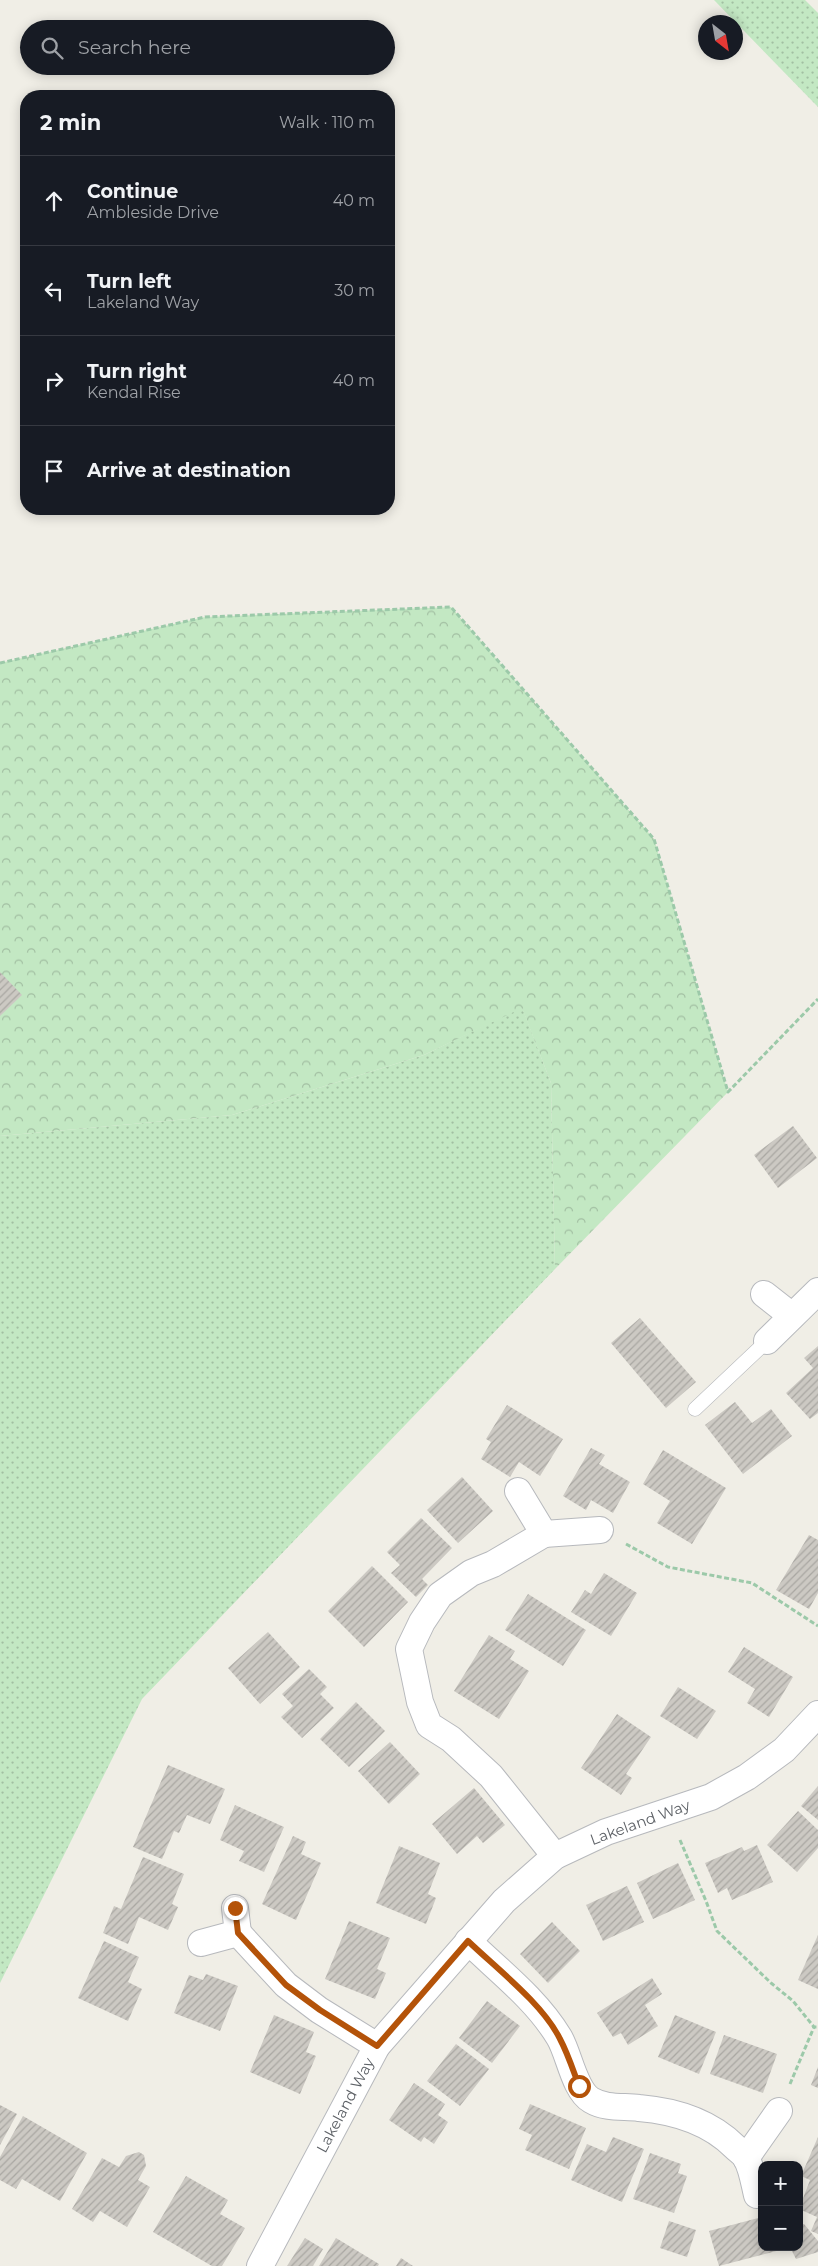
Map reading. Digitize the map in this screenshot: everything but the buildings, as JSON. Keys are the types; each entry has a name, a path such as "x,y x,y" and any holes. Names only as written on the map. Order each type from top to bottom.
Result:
{"street":[{"path":"766,1341 818,1291"},
{"path":"764,1294 792,1316"},
{"path":"518,1491 544,1534"},
{"path":"555,1856 490,1776 451,1739 429,1725 420,1702 409,1648 422,1622 440,1595 471,1573 493,1564 544,1534 600,1530"},
{"name":"Lakeland Way","path":"260,2266 377,2046 504,1901 555,1856 606,1832 711,1797 747,1777 784,1750 818,1715"},
{"path":"201,1944 236,1921 286,1985 320,2010 377,2046"},
{"path":"468,1941 550,2023 560,2038 579,2086 590,2100 608,2107 659,2110 684,2115 710,2128 730,2142 746,2158 757,2194"},
{"path":"746,2158 779,2111"}],"lane":[{"path":"695,1409 766,1341"}],"path":[{"path":"0,663 205,617 451,607 654,839 728,1092 818,999"},
{"path":"600,1530 668,1567 752,1583 818,1626"},
{"path":"673,1810 680,1844 706,1901 717,1931 771,1983 793,2001 816,2027 779,2111"}],"green space":[{"path":"714,0 805,0 818,13 818,107 743,30 743,15 729,15"},
{"path":"451,607 654,839 728,1092 555,1269 551,1083 522,1008 424,1055 232,1115 0,1136 0,663 205,617"},
{"path":"522,1007 551,1083 555,1269 142,1699 0,1983 0,1136 232,1115 424,1055"}],"route":[{"path":"235,1908 238,1933 286,1985 320,2010 377,2046 468,1941 550,2023 560,2038 579,2086"}]}
